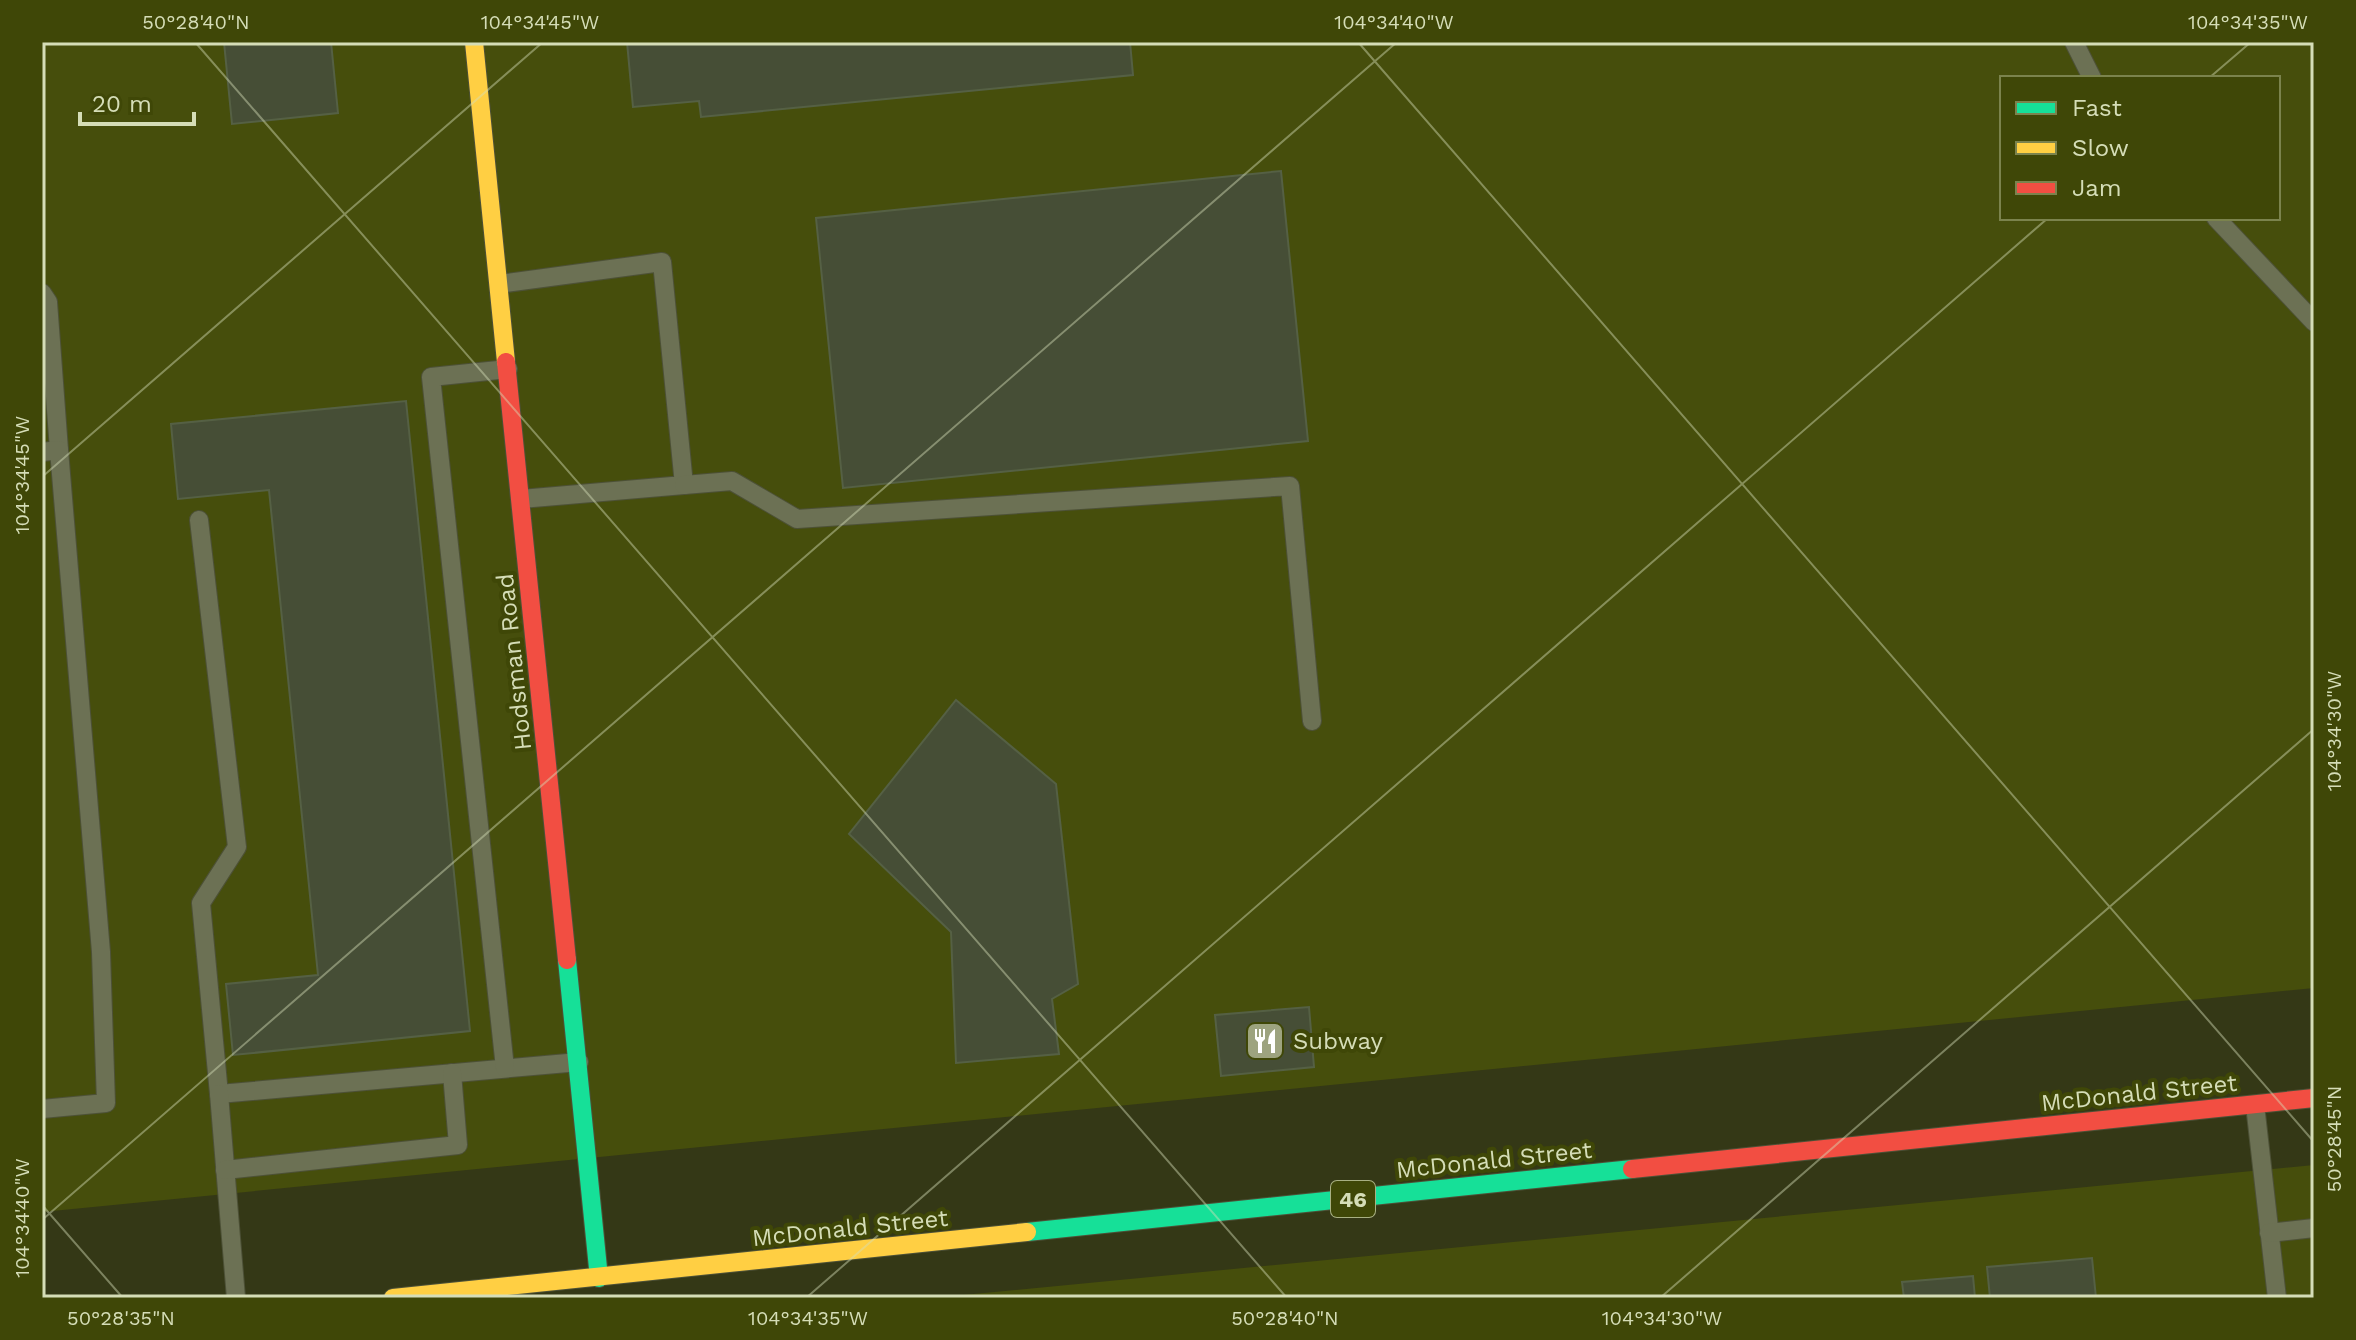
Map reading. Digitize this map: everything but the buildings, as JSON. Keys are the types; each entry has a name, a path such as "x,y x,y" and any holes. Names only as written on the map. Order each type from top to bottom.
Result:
{"main road":[{"name":"Hodsman Road","path":"474,42 599,1278"},
{"name":"McDonald Street","path":"393,1298 2314,1098"}],"lane":[{"path":"2074,42 2091,76"},
{"path":"2218,220 2314,322"},
{"path":"499,284 662,262 684,485"},
{"path":"42,293 48,302 50,451 101,952 106,1103 42,1109"},
{"path":"505,1068 431,377 508,369"},
{"path":"521,499 732,481 797,519 1290,486 1312,721"},
{"path":"199,520 237,847 201,903 236,1298"},
{"path":"219,1094 579,1062"},
{"path":"225,1170 458,1145 452,1073"},
{"path":"2255,1105 2277,1298"},
{"path":"2269,1233 2314,1228"}],"shaded area":[{"path":"42,42 2314,42 2314,988 42,1212"},
{"path":"2314,1165 2314,1298 932,1298"}],"traffic: fast":[{"path":"567,960 599,1278"},
{"path":"1027,1232 1632,1169"}],"traffic: slow":[{"path":"474,42 506,362"},
{"path":"393,1298 1027,1232"}],"traffic: jam":[{"path":"506,362 567,960"},
{"path":"1632,1169 2314,1098"}],"place":[{"name":"Subway","path":"1265,1041"}]}
